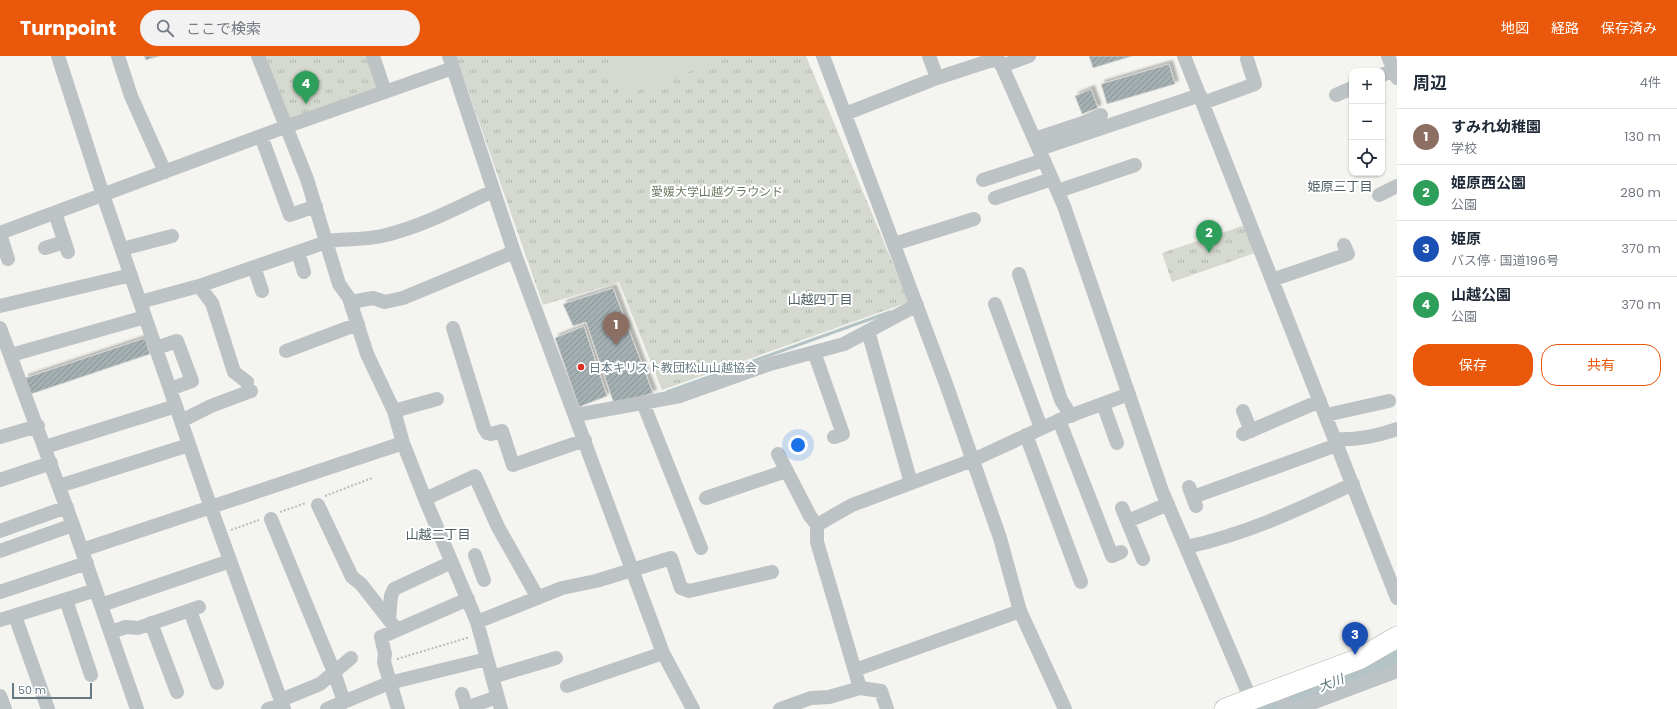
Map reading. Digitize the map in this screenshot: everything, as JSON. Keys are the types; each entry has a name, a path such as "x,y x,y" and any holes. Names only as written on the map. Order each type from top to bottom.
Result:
{"highway":[{"path":"1225,709 1251,700 1283,702 1397,636"}],"street":[{"path":"58,56 103,195 189,445 283,705"},
{"path":"118,56 131,96 165,172"},
{"path":"258,56 307,179 316,206 322,243 339,284 350,302 367,354 394,411 403,444 479,628 499,703 465,704"},
{"path":"372,56 385,92"},
{"path":"823,56 918,305 1000,538 1020,611 1065,709"},
{"path":"929,56 937,78"},
{"path":"1002,66 1029,56"},
{"path":"1184,56 1397,598"},
{"path":"1388,56 1391,74"},
{"path":"1039,149 1255,84 1247,59"},
{"path":"845,114 937,78 989,61 998,60 1055,185 1168,504 1251,700"},
{"path":"8,259 0,233 285,127 385,92 451,62 514,252 663,653 693,709"},
{"path":"1336,95 1349,89"},
{"path":"1101,114 1039,149 992,193 1055,185 1135,165"},
{"path":"261,136 290,215 316,206"},
{"path":"1379,195 1397,186"},
{"path":"140,302 199,286 322,243 380,236 403,230 426,222 493,191"},
{"path":"45,248 66,247 54,213"},
{"path":"894,244 974,219"},
{"path":"122,249 172,236"},
{"path":"1272,280 1348,254 1344,245"},
{"path":"298,252 304,272"},
{"path":"350,302 373,298 385,302 403,298 514,252"},
{"path":"254,267 262,291"},
{"path":"1019,274 1061,400 1065,418 1112,556 1121,552"},
{"path":"0,306 131,275"},
{"path":"181,421 249,387 228,367 212,303 199,286"},
{"path":"995,304 1041,428"},
{"path":"576,416 680,396 763,367 844,344 918,305"},
{"path":"6,353 145,316"},
{"path":"286,351 358,324"},
{"path":"0,328 6,353 38,426 137,709"},
{"path":"453,328 486,433 491,434 502,431 513,465 585,440"},
{"path":"868,331 911,483"},
{"path":"156,348 177,341 192,380 170,389"},
{"path":"814,352 843,434 834,437"},
{"path":"817,525 852,505 973,460 1041,428 1129,394"},
{"path":"394,411 437,399"},
{"path":"1243,412 1247,432 1320,401"},
{"path":"1326,415 1361,403 1389,401"},
{"path":"643,403 702,548"},
{"path":"1103,404 1117,443"},
{"path":"45,447 176,406"},
{"path":"0,437 38,426"},
{"path":"1193,497 1336,442 1370,436 1397,429"},
{"path":"1026,435 1081,582"},
{"path":"0,592 84,556 211,508 403,444"},
{"path":"59,486 189,445"},
{"path":"778,454 810,516 817,525 817,542 860,688"},
{"path":"0,480 51,463"},
{"path":"706,498 786,471"},
{"path":"425,499 475,476 498,527 538,598"},
{"path":"1186,547 1277,520 1353,484"},
{"path":"316,502 352,577 361,584 393,624"},
{"path":"1128,521 1168,504"},
{"path":"0,531 67,507"},
{"path":"1122,508 1143,559"},
{"path":"270,517 334,672 344,702"},
{"path":"0,551 73,525"},
{"path":"479,628 538,598 562,588 633,571 671,558 681,588 690,591 772,572"},
{"path":"101,605 230,561"},
{"path":"458,575 477,561 484,580"},
{"path":"393,624 391,596 394,589 452,562"},
{"path":"0,620 96,590"},
{"path":"398,709 384,662 385,654 381,637 393,624 468,599"},
{"path":"66,600 91,675"},
{"path":"111,632 126,627 138,628 195,609 216,683"},
{"path":"854,670 1020,611"},
{"path":"15,616 48,709"},
{"path":"151,623 177,692"},
{"path":"567,686 663,653"},
{"path":"268,709 283,705 320,684 351,658"},
{"path":"492,677 556,658"},
{"path":"328,709 390,683 487,659"},
{"path":"1296,709 1397,671"},
{"path":"780,709 803,705 810,698 829,697 860,688 881,691 887,709"},
{"path":"0,696 5,709"}],"path":[{"path":"220,533 316,502 372,478"},
{"path":"384,662 479,628"}],"green space":[{"path":"262,56 369,56 380,87 286,121"},
{"name":"愛媛大学山越グラウンド","path":"456,56 806,56 909,302 662,390 619,282 543,305"},
{"path":"607,56 732,56 620,97"},
{"path":"1245,225 1255,253 1172,282 1162,253"}],"building":[{"path":"144,56 159,56 146,60"},
{"path":"1089,56 1132,56 1093,68"},
{"path":"1169,64 1175,84 1107,104 1101,84"},
{"path":"1091,89 1098,108 1082,114 1075,96"},
{"path":"613,288 653,393 614,404 586,322 573,326 563,304"},
{"name":"日本キリスト教団松山山越協会","path":"584,326 607,396 579,407 555,338"},
{"path":"145,338 150,354 31,394 25,378"}],"waterway":[{"path":"667,392 890,312"},
{"name":"大川","path":"1265,709 1390,663 1397,658"}],"place":[{"name":"山越公園","path":"306,104"},
{"name":"姫原西公園","path":"1209,253"},
{"name":"すみれ幼稚園","path":"616,345"},
{"name":"日本キリスト教団松山山越協会","path":"581,367"},
{"name":"姫原","path":"1355,655"}],"district":[{"name":"姫原三丁目","path":"1340,186"},
{"name":"山越四丁目","path":"820,299"},
{"name":"山越二丁目","path":"438,534"}]}
